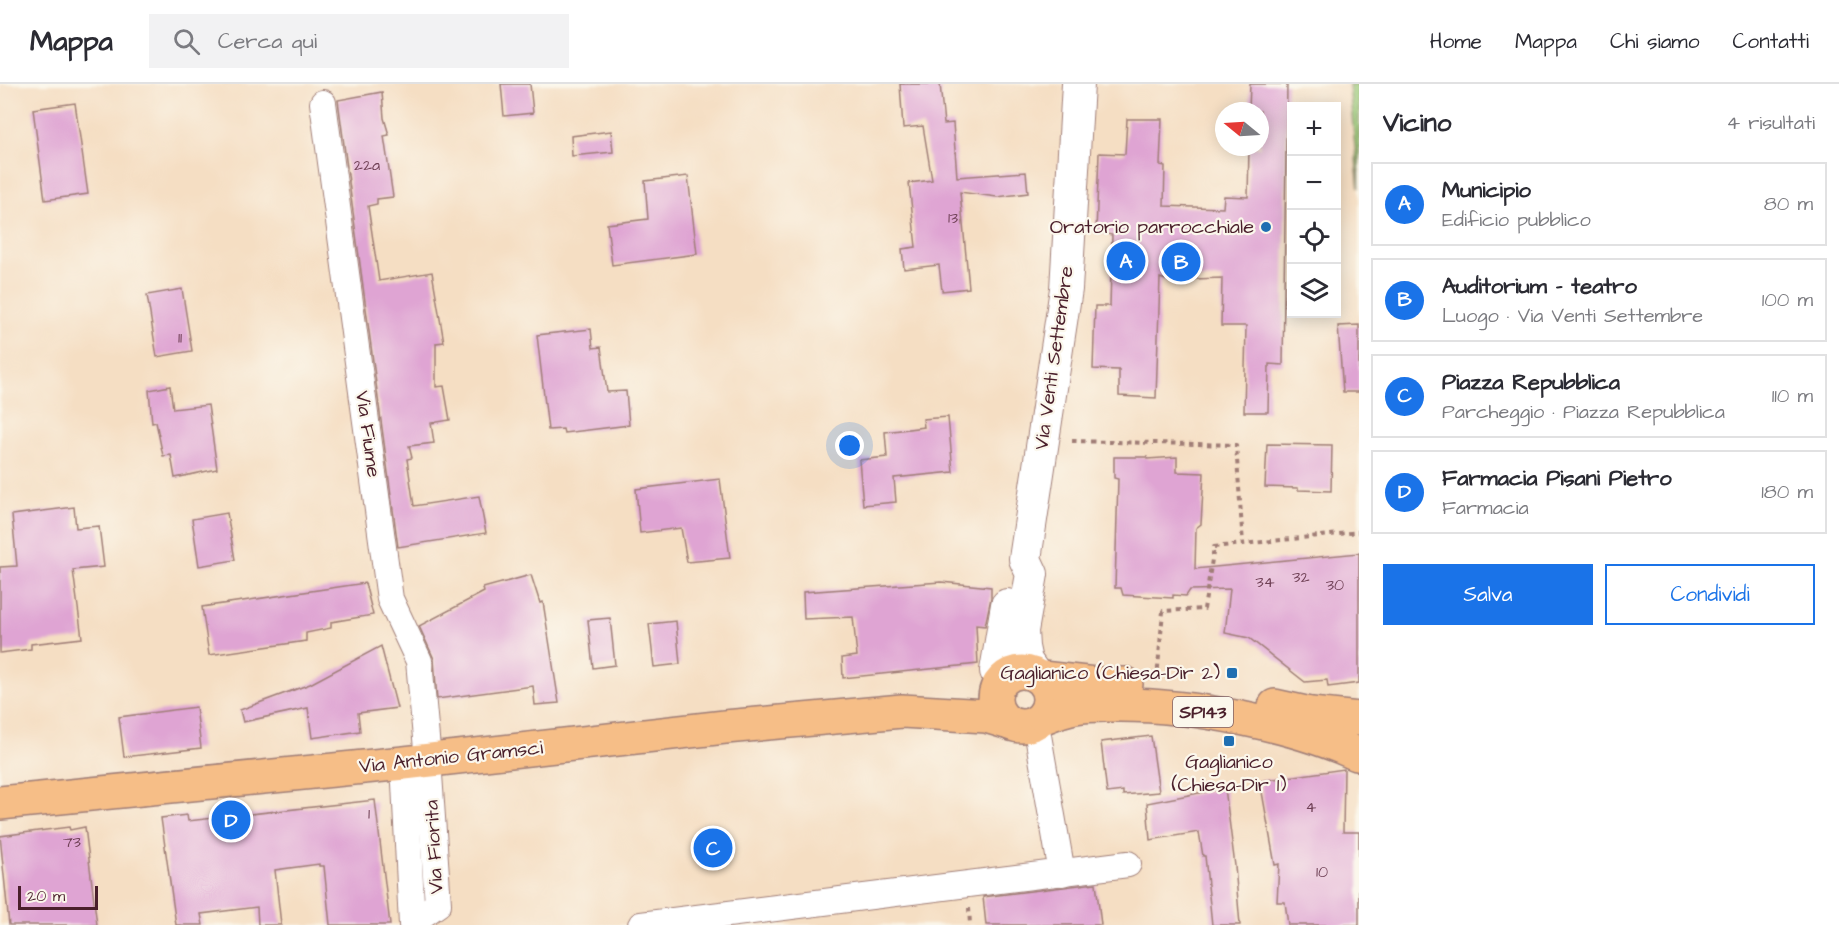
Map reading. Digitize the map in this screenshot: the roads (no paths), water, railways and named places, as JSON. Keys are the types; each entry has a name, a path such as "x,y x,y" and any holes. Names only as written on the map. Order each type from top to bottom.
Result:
{"main road":[{"name":"SP143","path":"1000,683 1009,675 1022,672 1095,684 1157,685 1204,692 1311,714 1359,719"},
{"path":"1000,683 995,695 997,710 1029,721 1049,707 1049,694 1038,676"},
{"name":"Via Antonio Gramsci","path":"902,711 945,695 1000,683"},
{"name":"SP143","path":"1029,721 1075,707 1149,705 1200,711 1358,747"},
{"name":"Via Antonio Gramsci","path":"0,803 725,727 902,711 1029,721"}],"street":[{"name":"Via Venti Settembre","path":"1038,676 1026,661 1023,647 1022,631 1032,574 1025,559 1066,289 1078,84"},
{"name":"Via Fiume","path":"323,103 390,599 419,661 416,761"},
{"name":"Via Venti Settembre","path":"1000,683 996,671 1013,571 1025,559"},
{"path":"1029,721 1062,873"},
{"name":"Via Fiorita","path":"412,924 416,761"},
{"path":"641,925 1128,864"}],"place":[{"name":"Oratorio parrocchiale","path":"1266,227"},
{"name":"Municipio","path":"1126,261"},
{"name":"Auditorium - teatro","path":"1181,262"},
{"name":"Gaglianico (Chiesa-Dir 2)","path":"1232,673"},
{"name":"Gaglianico (Chiesa-Dir 1)","path":"1229,741"},
{"name":"Farmacia Pisani Pietro","path":"231,820"},
{"name":"Piazza Repubblica","path":"713,848"}]}
